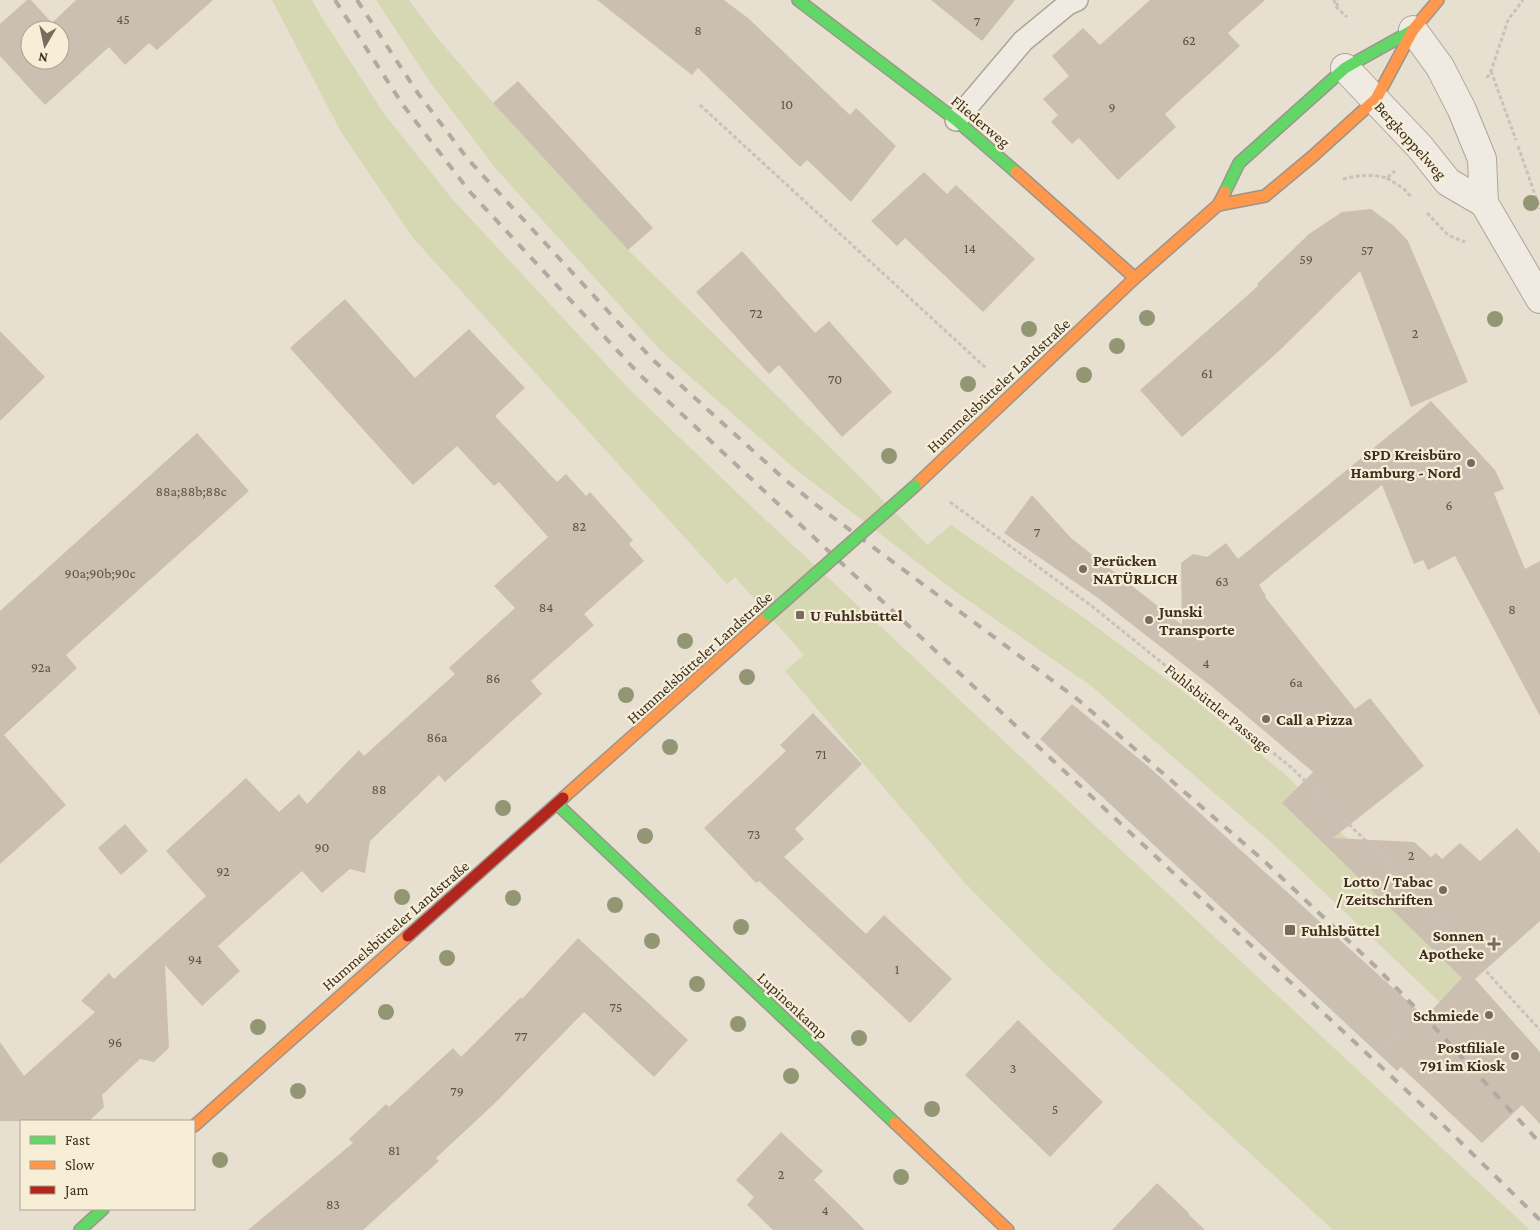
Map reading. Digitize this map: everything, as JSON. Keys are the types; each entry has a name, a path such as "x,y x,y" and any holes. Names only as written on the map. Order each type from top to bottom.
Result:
{"main road":[{"name":"Fliederweg","path":"798,0 956,120 1058,208 1135,278"},
{"name":"Hummelsbütteler Landstraße","path":"1218,205 1265,196 1376,99 1413,30 1438,0"},
{"name":"Hummelsbütteler Landstraße","path":"195,1125 916,486 1135,278 1218,205 1239,163 1345,68 1413,30"},
{"name":"Lupinenkamp","path":"557,804 1008,1230"}],"street":[{"name":"Bergkoppelweg","path":"1413,30 1440,67 1462,110 1482,159 1484,203 1540,299"},
{"name":"Bergkoppelweg","path":"1345,68 1420,147 1448,182 1484,203"}],"lane":[{"path":"956,120 1023,41 1068,4 1077,0"}],"path":[{"path":"1334,0 1337,8 1347,17"},
{"path":"1337,8 1338,0"},
{"path":"1483,85 1491,71 1508,20 1523,0"},
{"path":"700,105 1013,393"},
{"path":"1336,181 1353,176 1374,175 1387,178 1397,168"},
{"name":"Fuhlsbüttler Passage","path":"926,476 953,504 1093,607 1292,768 1373,848 1540,1030"},
{"path":"1379,1051 1415,1013"}],"green space":[{"path":"272,0 312,0 385,115 454,201 629,389 754,509 1530,1230 1333,1230 1045,964 963,881 785,671 804,655 735,577 727,584 413,238 341,132"},
{"path":"376,0 409,0 435,35 493,103 628,250 927,545 951,525 1087,620 1197,702 1287,776 1364,856 1476,980 1488,996 1463,1024 1272,843 1090,685 956,592 794,468 661,351 497,170 430,82"}],"building":[{"path":"27,0 31,0 49,20 20,20 20,70 70,70 70,20 55,20 76,0 213,0 157,50 149,43 125,65 109,47 45,105 0,56 0,24"},
{"path":"597,0 724,0 748,18 850,115 856,108 896,146 851,202 807,160 800,167 698,68 692,75"},
{"path":"931,0 1015,0 982,41"},
{"path":"1150,0 1265,0 1228,33 1240,46 1165,114 1176,127 1118,180 1079,138 1072,144 1051,122 1058,115 1043,99 1069,76 1052,56 1083,28 1100,45"},
{"path":"518,81 653,228 628,250 493,103"},
{"path":"924,172 947,194 956,185 1035,259 983,312 905,238 897,246 871,221"},
{"path":"1371,209 1394,226 1408,241 1468,382 1411,407 1360,271 1279,351 1182,437 1140,390 1258,286 1257,284 1309,234 1342,212"},
{"path":"742,251 815,333 829,321 892,392 842,437 779,365 769,374 696,292"},
{"path":"345,299 415,378 469,329 525,388 495,416 557,482 566,474 586,496 590,492 633,540 629,544 644,561 584,614 594,625 531,681 542,694 445,782 439,775 370,841 365,873 350,869 322,893 302,871 218,946 240,971 202,1006 165,965 169,1048 154,1062 140,1059 102,1095 104,1107 90,1120 0,1121 0,1042 24,1076 95,1012 81,1001 109,973 114,979 206,896 166,851 246,778 279,812 299,794 307,804 359,750 364,756 455,674 449,668 515,608 494,586 548,537 499,482 494,486 457,446 413,485 290,348"},
{"path":"0,331 45,377 0,421"},
{"path":"1431,401 1495,470 1504,489 1494,493 1525,569 1540,561 1540,716 1455,556 1428,570 1423,560 1414,564 1382,485 1259,585 1265,597 1355,709 1370,698 1424,766 1333,838 1414,842 1431,857 1436,853 1442,859 1460,843 1480,861 1517,828 1540,853 1540,921 1475,979 1540,1052 1540,1124 1522,1105 1482,1143 1401,1067 1397,1071 1040,739 1072,704 1149,767 1425,1017 1462,978 1282,803 1313,772 1211,686 1098,598 1004,533 1032,495 1071,538 1182,625 1181,563 1193,554 1207,557 1226,543 1238,559"},
{"path":"197,433 249,491 66,655 77,668 4,735 66,805 0,864 0,611"},
{"path":"813,713 862,764 795,829 804,839 784,857 866,934 884,915 952,979 910,1023 759,881 756,883 704,828 786,751 780,745"},
{"path":"125,824 148,851 121,875 98,848"},
{"path":"578,938 688,1040 654,1077 584,1012 494,1104 436,1158 439,1161 363,1230 248,1230 353,1143 349,1139 386,1104 389,1107 453,1048 461,1057 521,997 522,999"},
{"path":"1018,1020 1103,1102 1050,1157 965,1075"},
{"path":"781,1132 823,1171 814,1180 865,1230 773,1230 747,1205 754,1197 736,1180"},
{"path":"1157,1183 1189,1213 1205,1230 1112,1230"}],"railway":[{"path":"335,0 403,105 470,192 640,375 1437,1119 1540,1220"},
{"path":"357,0 417,92 467,158 653,360 782,477 815,504 1076,698 1263,860 1375,966 1439,1032 1540,1143"}],"traffic: fast":[{"path":"798,0 956,120 1016,172"},
{"path":"1225,192 1239,163 1345,68 1413,30"},
{"path":"769,615 915,486"},
{"path":"557,804 895,1123"},
{"path":"80,1230 102,1210"}],"traffic: slow":[{"path":"1218,205 1265,196 1376,99 1413,30 1438,0"},
{"path":"1016,172 1135,278"},
{"path":"915,486 1135,278 1218,205 1225,192"},
{"path":"563,798 769,615"},
{"path":"195,1125 408,936"},
{"path":"895,1123 1008,1230"}],"traffic: jam":[{"path":"408,936 563,798"}],"place":[{"name":"SPD Kreisbüro Hamburg - Nord","path":"1471,463"},
{"name":"Perücken NATÜRLICH","path":"1083,569"},
{"name":"U Fuhlsbüttel","path":"800,615"},
{"name":"Junski Transporte","path":"1149,620"},
{"name":"Call a Pizza","path":"1266,719"},
{"name":"Lotto / Tabac / Zeitschriften","path":"1443,890"},
{"name":"Fuhlsbüttel","path":"1290,930"},
{"name":"Sonnen Apotheke","path":"1494,944"},
{"name":"Schmiede","path":"1489,1015"},
{"name":"Postfiliale 791 im Kiosk","path":"1515,1056"}]}
